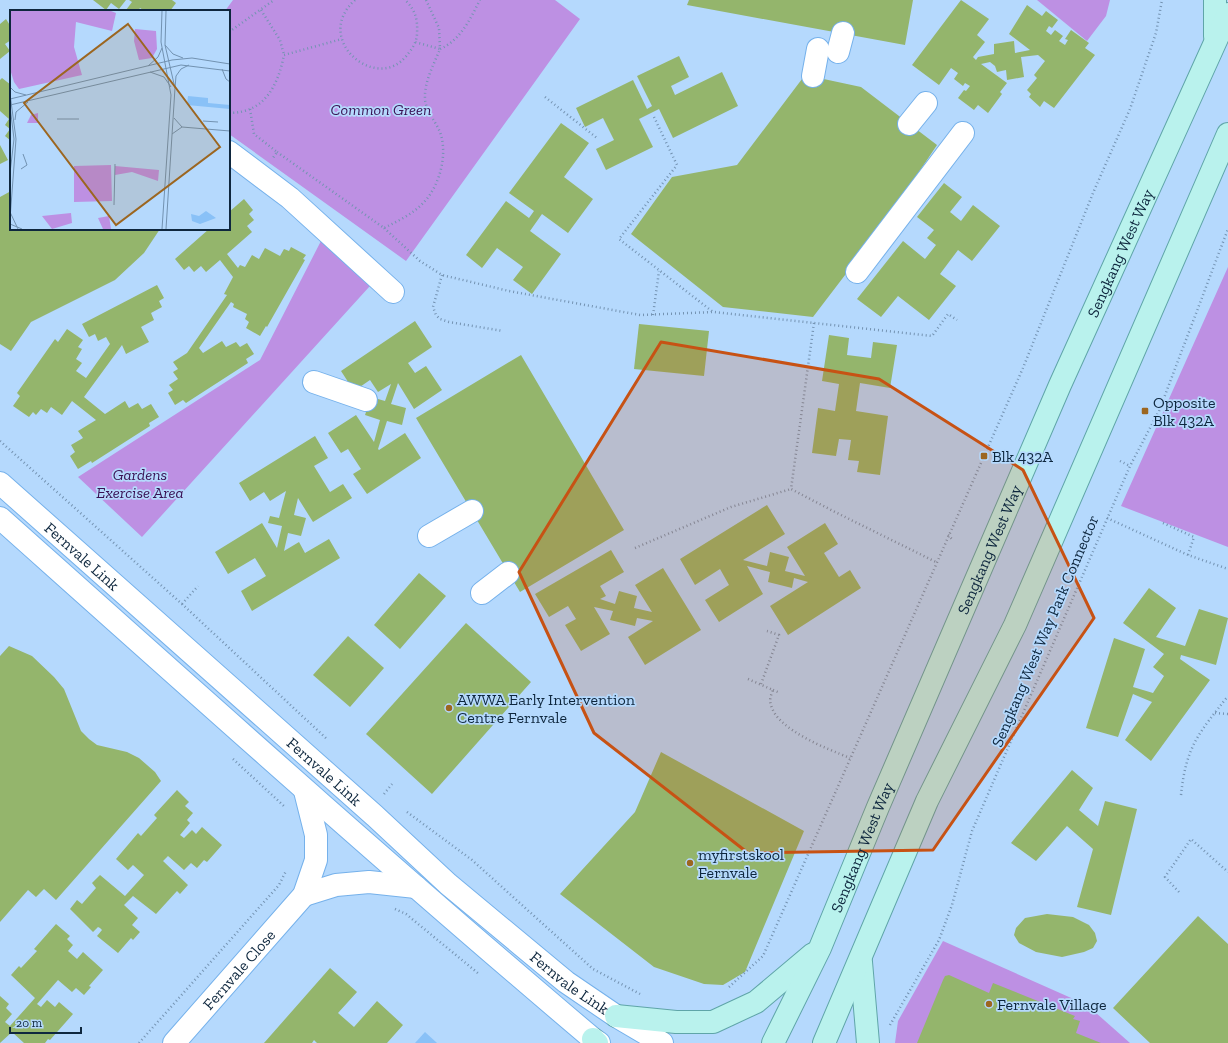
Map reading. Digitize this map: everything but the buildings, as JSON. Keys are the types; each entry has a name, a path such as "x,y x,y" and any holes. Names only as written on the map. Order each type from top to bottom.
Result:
{"main road":[{"path":"1215,0 1215,44"},
{"name":"Sengkang West Way","path":"773,1043 820,948 878,807 1060,385 1228,14"},
{"path":"824,1043 927,801 1018,618 1228,134"},
{"path":"616,1016 676,1022 713,1022 756,1002 820,948"},
{"path":"860,959 868,1043"}],"street":[{"path":"813,76 833,45"},
{"path":"909,124 926,103"},
{"path":"857,272 963,133"},
{"path":"230,153 290,198 393,292"},
{"path":"314,382 366,400"},
{"name":"Fernvale Link","path":"0,483 374,816 448,884 566,982 616,1016 662,1043"},
{"path":"429,536 472,511"},
{"name":"Fernvale Link","path":"0,518 305,790 596,1042"},
{"path":"482,592 508,573"},
{"name":"Fernvale Close","path":"174,1043 304,895 316,860 316,835 305,790"},
{"path":"304,895 336,885 363,883 416,887"}],"path":[{"path":"230,31 274,0"},
{"path":"355,0 349,5 343,16 340,29 342,40 348,53 358,62 369,67 382,68 395,65 406,58 415,42 417,23 414,11 405,0"},
{"path":"384,228 401,219 425,202 432,192 439,175 443,158 443,143 437,124 429,113 425,98 425,90 440,49 439,28 426,0"},
{"path":"415,42 440,49 448,46 458,37 480,0"},
{"path":"728,988 763,956 1023,368 1093,193 1130,109 1156,33 1162,0"},
{"path":"230,113 250,109 268,96 280,75 284,55 280,40 261,10"},
{"path":"284,55 342,40"},
{"path":"545,97 597,138"},
{"path":"654,117 677,165 619,239 714,312"},
{"path":"277,152 384,228 420,261 442,275 516,292 640,315 714,312 932,336 948,314 957,320"},
{"name":"Sengkang West Way Park Connector","path":"890,1031 890,1026 939,940 952,905 972,831 1130,466 1159,411 1228,229"},
{"path":"653,315 659,270"},
{"path":"442,275 433,307 436,315 440,319 449,322 503,331"},
{"path":"792,489 814,323"},
{"path":"0,441 182,604 333,746"},
{"path":"1120,461 1130,466"},
{"path":"635,548 731,507 792,489 936,562"},
{"path":"1107,518 1188,555 1228,569"},
{"path":"1163,523 1194,537 1188,555"},
{"path":"948,535 952,539"},
{"path":"182,604 198,586"},
{"path":"761,684 779,635 767,631"},
{"path":"748,679 780,694"},
{"path":"773,690 770,700 771,707 780,719 812,741 850,758"},
{"path":"1181,795 1183,774 1193,742 1228,696"},
{"path":"1215,713 1228,714"},
{"path":"386,791 392,784"},
{"path":"378,789 390,799"},
{"path":"402,808 472,860 593,969 640,994"},
{"path":"1179,892 1165,877 1191,839 1228,872"},
{"path":"139,1043 279,885 289,865"},
{"path":"392,908 406,914 479,975"}],"highlighted area":[{"path":"661,342 879,379 1023,470 1094,618 933,850 748,853 594,733 519,572"}],"green space":[{"name":"Common Green","path":"233,0 555,0 580,19 406,261 230,135 230,10 226,10"},
{"path":"1037,0 1110,0 1106,16 1087,41"},
{"name":"Gardens Exercise Area","path":"322,239 379,276 142,537 78,477 260,360"},
{"path":"1228,267 1228,547 1121,506"},
{"path":"943,941 1087,1005 1130,1043 895,1043 898,1021"}],"water":[{"path":"425,1032 437,1043 415,1043"}],"place":[{"name":"Opposite Blk 432A","path":"1145,411"},
{"name":"Blk 432A","path":"984,456"},
{"name":"AWWA Early Intervention Centre Fernvale","path":"449,708"},
{"name":"myfirstskool Fernvale","path":"690,863"},
{"name":"Fernvale Village","path":"989,1004"}]}
